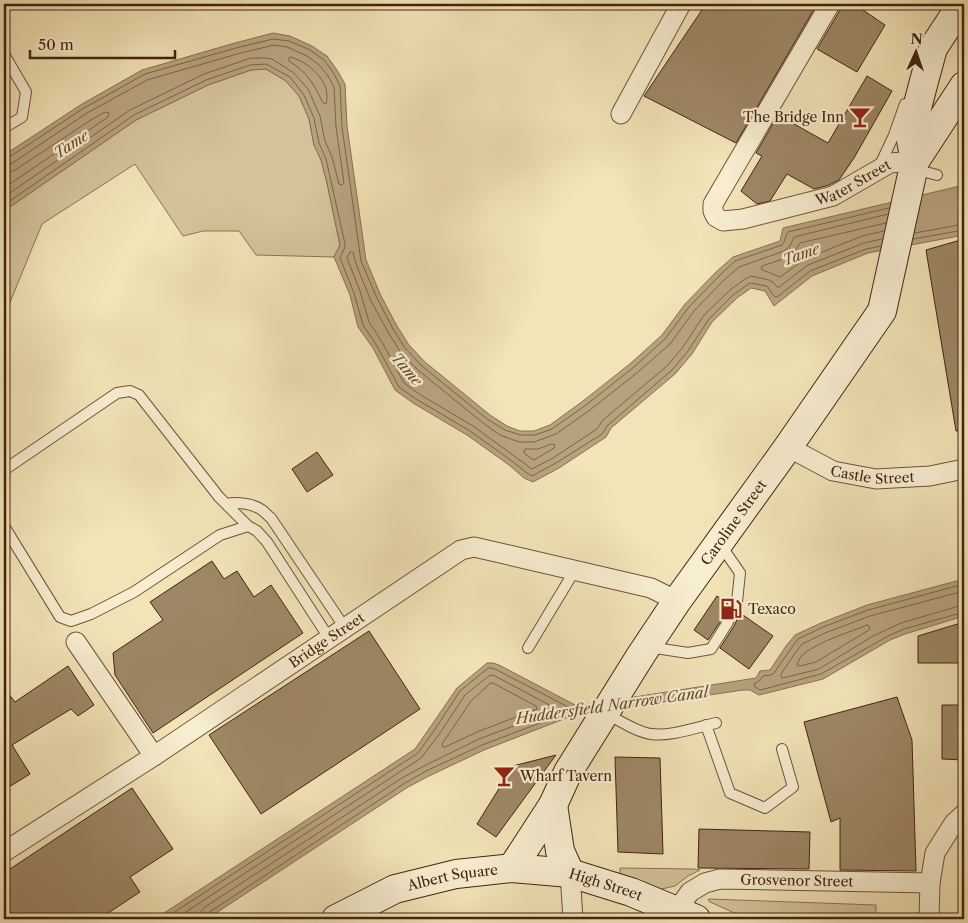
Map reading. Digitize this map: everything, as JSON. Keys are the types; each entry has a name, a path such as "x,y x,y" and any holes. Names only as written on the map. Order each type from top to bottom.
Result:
{"main road":[{"path":"919,174 910,135 914,90 933,48 962,4"},
{"path":"919,174 964,88"},
{"name":"Caroline Street","path":"512,868 553,805 568,772 647,646 882,311 895,255 919,174"},
{"path":"553,805 560,851 570,873"},
{"name":"High Street","path":"512,868 570,873 631,892 686,915"},
{"name":"Albert Square","path":"336,919 395,889 456,874 512,868"}],"street":[{"path":"621,114 681,4"},
{"name":"Water Street","path":"830,4 713,204 713,211 716,217 723,221 743,219 833,196 890,163 919,174"},
{"name":"Castle Street","path":"788,447 833,471 876,479 930,476 964,469"},
{"name":"Bridge Street","path":"4,852 154,756 461,550 474,547 575,570 651,588 677,601"},
{"path":"76,642 154,756"},
{"path":"929,919 930,883 935,853 961,823"},
{"path":"570,873 574,919"},
{"name":"Grosvenor Street","path":"686,915 690,892 705,883 720,879 930,883"}],"lane":[{"path":"4,54 26,92 22,117 4,128"},
{"path":"878,170 914,90"},
{"path":"4,470 117,393 130,391 139,395 219,497 267,542 337,633"},
{"path":"226,504 236,502 262,509 270,518 337,633"},
{"path":"4,526 60,617 72,621 91,614 134,592 220,535 248,526"},
{"path":"647,646 688,653 711,649 738,602 740,573 719,543"},
{"path":"528,648 575,570"},
{"path":"606,714 651,734 668,734 716,723"},
{"path":"706,725 730,793 765,808 792,787 782,749"}],"shaded area":[{"path":"266,69 286,81 299,96 309,119 314,145 321,160 327,183 340,245 334,257 256,255 239,231 203,231 183,236 135,164 42,224 4,317 4,211 136,120 208,85 251,70"},
{"path":"620,868 700,870 675,886 657,890 620,876"},
{"path":"709,899 876,905 876,919 748,919 710,902"}],"water":[{"name":"Tame","path":"273,33 290,36 312,46 327,56 345,84 347,126 366,260 381,296 397,326 409,345 425,362 490,415 507,426 520,431 534,431 550,425 583,401 631,363 662,335 685,304 733,257 780,241 783,228 964,185 964,235 868,253 812,276 774,306 765,291 751,288 737,298 712,322 692,354 675,374 611,428 606,437 559,468 533,482 524,478 467,435 395,390 373,348 358,327 350,295 334,257 340,245 327,183 321,160 314,145 309,119 299,96 286,81 266,69 251,70 208,85 136,120 4,211 4,155 82,104 142,70"},
{"name":"Huddersfield Narrow Canal","path":"964,579 964,616 890,640 823,679 759,695 750,690 743,690 574,715 484,750 408,787 207,919 155,919 415,749 457,688 487,663 499,665 577,706 756,678 760,671 770,670 795,635 867,605"}],"building":[{"path":"706,4 817,4 736,143 644,96"},
{"path":"841,4 854,4 885,25 857,72 817,49 840,10"},
{"path":"867,76 892,91 854,158 839,180 814,189 787,174 770,201 757,204 741,191 762,156 756,153 778,115 828,143"},
{"path":"964,239 964,431 956,431 926,250"},
{"path":"317,452 333,475 307,492 292,469"},
{"path":"212,561 224,579 237,571 254,597 271,585 303,633 153,733 115,675 113,653 163,620 150,602"},
{"path":"717,596 728,604 722,619 708,640 694,630"},
{"path":"740,613 773,636 749,669 720,648"},
{"path":"964,622 964,663 918,663 918,636"},
{"path":"369,631 420,709 261,814 209,735"},
{"path":"68,666 94,705 78,716 71,709 12,745 30,774 4,790 4,688 15,702"},
{"path":"897,697 912,740 916,871 840,870 840,818 831,822 804,722"},
{"path":"942,705 964,705 964,760 942,759"},
{"path":"556,755 496,837 477,824 513,766"},
{"path":"615,757 660,758 663,854 618,852"},
{"path":"132,788 173,849 130,877 140,892 99,919 4,919 4,873"},
{"path":"699,829 810,832 809,869 698,868"}],"place":[{"name":"The Bridge Inn","path":"860,117"},
{"name":"Texaco","path":"731,609"},
{"name":"Wharf Tavern","path":"504,776"}]}
